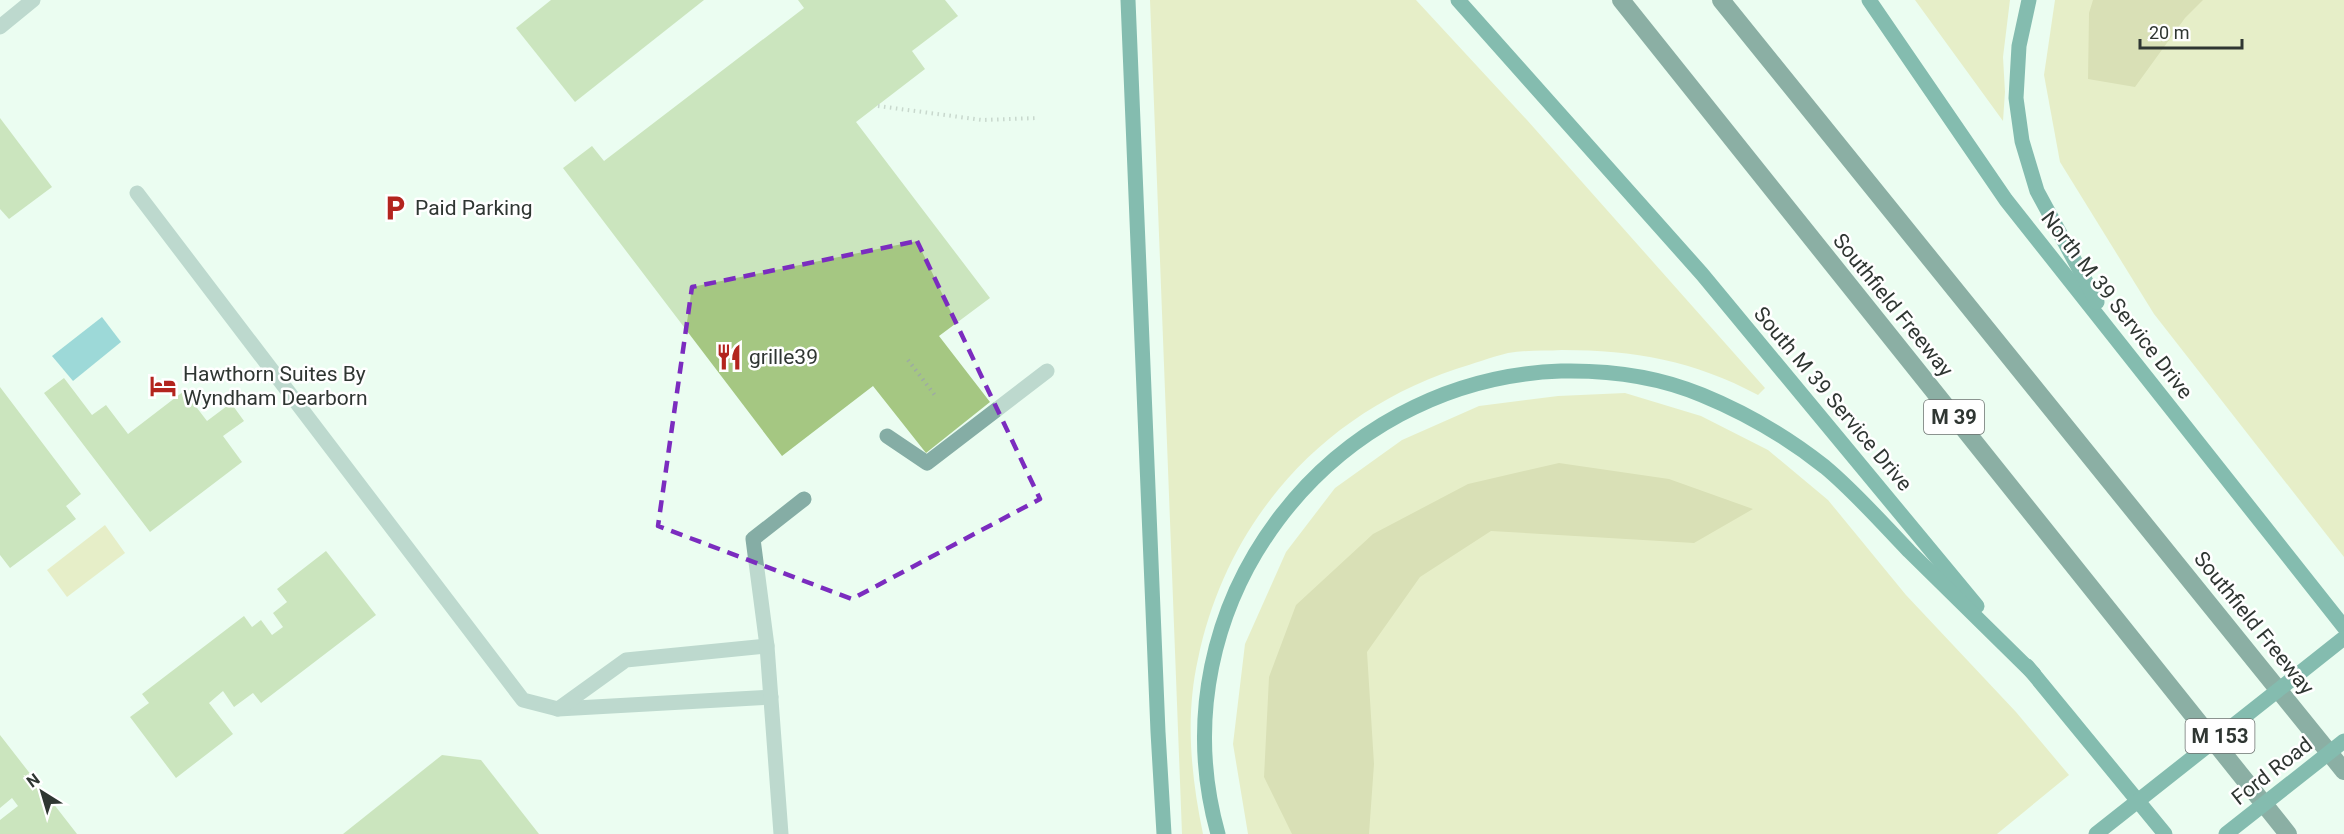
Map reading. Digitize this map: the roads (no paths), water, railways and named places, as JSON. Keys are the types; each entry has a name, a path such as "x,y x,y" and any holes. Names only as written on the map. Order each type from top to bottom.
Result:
{"highway":[{"name":"Southfield Freeway","path":"1621,0 2288,834"},
{"name":"Southfield Freeway","path":"1721,0 2344,771"}],"main road":[{"path":"1128,0 1164,834"},
{"name":"South M 39 Service Drive","path":"1458,0 1702,274 2165,834"},
{"name":"North M 39 Service Drive","path":"1869,0 2006,200 2344,627"},
{"path":"2029,0 2019,46 2016,98 2022,141 2037,191 2114,335"},
{"path":"1218,834 1208,786 1205,737 1207,700 1213,664 1234,594 1250,561 1281,514 1323,468 1371,431 1425,401 1471,384 1531,372 1592,370 1652,378 1700,394 1749,416 1784,437 1827,469 2034,674"},
{"name":"M 153","path":"2096,834 2344,638"},
{"name":"Ford Road","path":"2226,834 2344,741"}],"street":[{"path":"0,27 33,0"},
{"path":"137,193 523,700 558,709 771,697"},
{"path":"887,436 927,463 1047,371"},
{"path":"781,834 767,646 753,539 804,499"},
{"path":"558,709 626,660 767,646"}],"water":[{"path":"102,317 121,342 73,381 52,356"}],"place":[{"name":"Paid Parking","path":"395,208"},
{"name":"grille39","path":"729,357"},
{"name":"Hawthorn Suites By Wyndham Dearborn","path":"163,386"}]}
